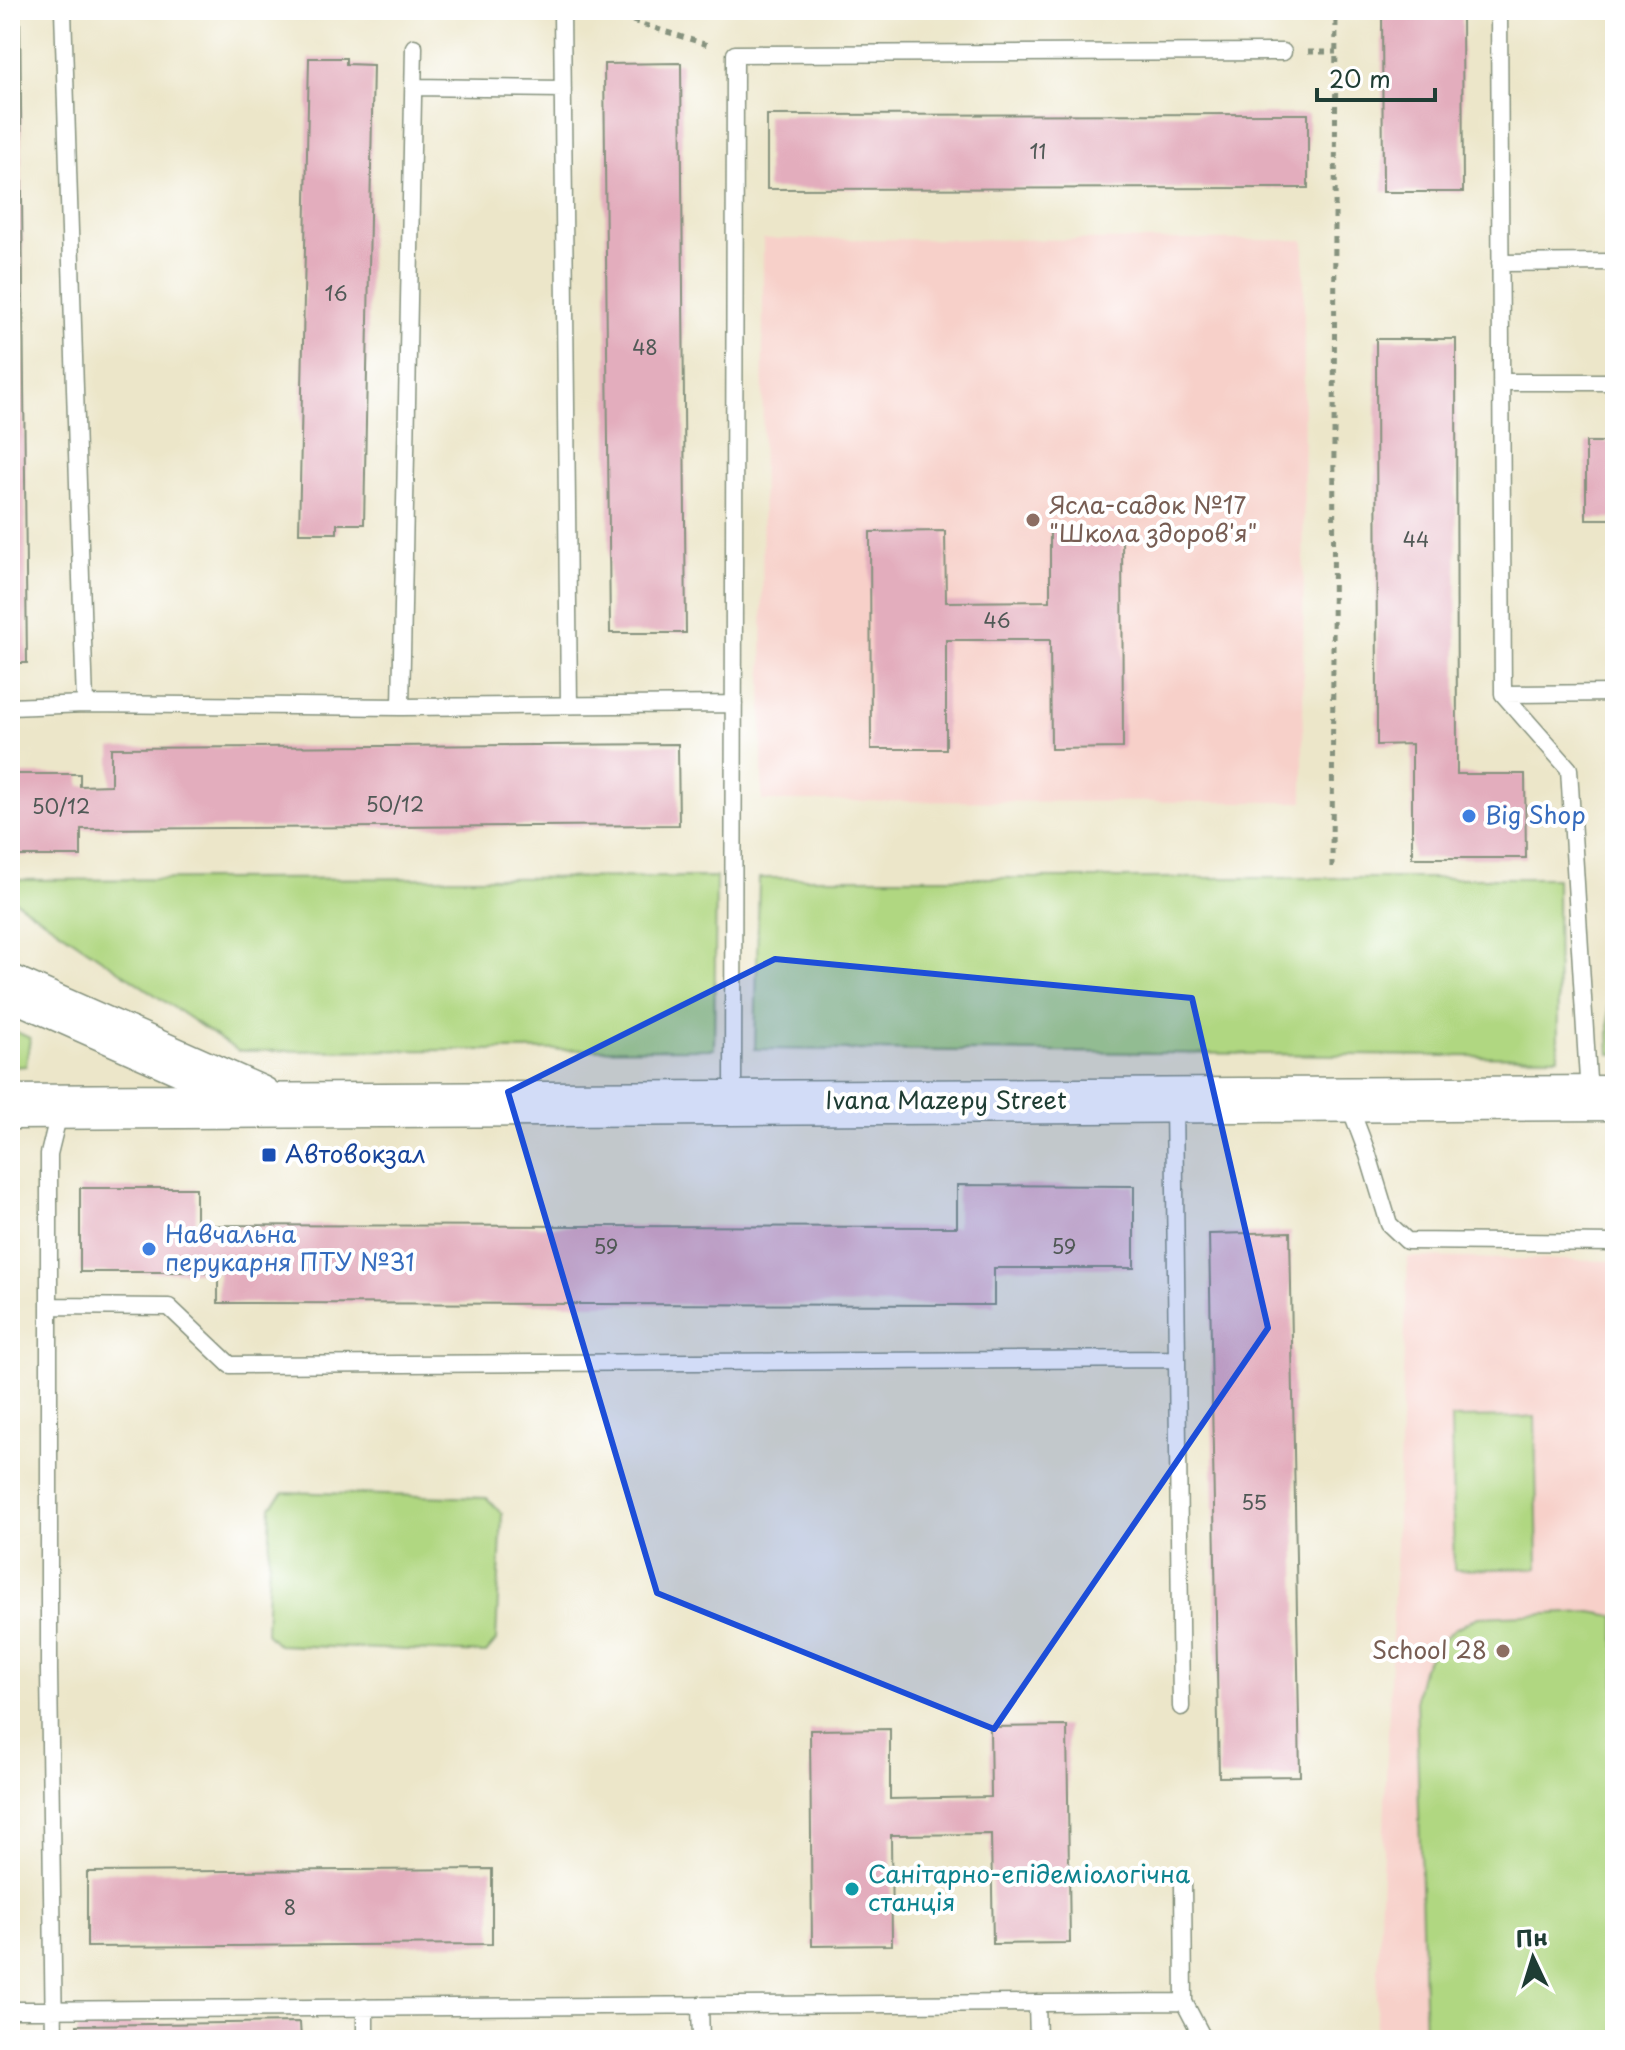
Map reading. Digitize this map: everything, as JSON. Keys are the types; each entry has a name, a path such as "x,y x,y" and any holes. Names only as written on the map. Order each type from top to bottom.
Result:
{"main road":[{"name":"Ivana Mazepy Street","path":"10,987 277,1105"},
{"name":"Ivana Mazepy Street","path":"10,1107 1602,1098"}],"lane":[{"path":"63,10 85,704"},
{"path":"562,10 569,705"},
{"path":"1499,10 1503,694 1569,769 1602,1098"},
{"path":"401,707 414,47"},
{"path":"733,1103 735,54 1283,52"},
{"path":"414,87 563,89"},
{"path":"1500,263 1615,262"},
{"path":"1501,382 1615,382"},
{"path":"1503,694 1615,693"},
{"path":"10,707 85,704 401,707 734,704"},
{"path":"1347,1099 1389,1224 1407,1241 1615,1243"},
{"path":"1174,1100 1181,1707"},
{"path":"54,2040 49,1670 49,1154 60,1107"},
{"path":"49,1306 169,1307 230,1365 1177,1359"},
{"path":"1183,1883 1184,2002 1204,2040"},
{"path":"10,2010 1184,2002"},
{"path":"1037,2003 1038,2040"},
{"path":"700,2005 701,2040"},
{"path":"365,2007 365,2040"}],"path":[{"path":"598,10 735,54"},
{"path":"1332,867 1336,10"}],"highlighted area":[{"path":"775,959 1192,998 1268,1328 994,1729 657,1593 508,1092"}],"shaded area":[{"name":"Ясла-садок №17 \"Школа здоров'я\"","path":"763,239 1304,240 1303,802 762,801"},
{"name":"School 28","path":"1408,1257 1615,1261 1615,2040 1375,2040"}],"green space":[{"path":"716,877 714,1049 238,1051 10,897 10,880"},
{"path":"759,878 1557,878 1558,1057 755,1049"},
{"path":"1604,880 1615,880 1615,1054 1610,1054"},
{"path":"10,1029 30,1038 26,1066 10,1067"},
{"path":"1535,1417 1538,1568 1454,1570 1451,1418"},
{"path":"284,1492 487,1498 502,1514 496,1641 486,1653 278,1645 266,1633 271,1506"},
{"path":"1591,1612 1615,1616 1615,2040 1425,2040 1416,1696 1422,1669 1437,1645 1454,1629 1478,1617"}],"building":[{"path":"10,10 20,10 27,663 10,663"},
{"path":"1382,10 1462,10 1463,192 1383,192"},
{"path":"309,58 346,58 346,64 373,65 364,524 337,524 337,533 299,533"},
{"path":"681,63 686,633 610,633 604,64"},
{"path":"1308,114 1308,188 767,189 767,115"},
{"path":"1376,339 1456,339 1457,774 1525,774 1526,858 1412,858 1412,744 1377,745"},
{"path":"1586,442 1615,442 1615,519 1586,519"},
{"path":"1050,530 1122,530 1123,748 1051,749 1050,640 946,640 946,749 871,749 870,532 945,531 946,602 1050,601"},
{"path":"678,744 679,825 81,829 81,856 10,856 10,774 80,774 80,786 111,785 111,748"},
{"path":"957,1185 1134,1186 1134,1268 994,1268 994,1305 218,1303 218,1272 80,1272 80,1188 196,1188 196,1225 957,1227"},
{"path":"1290,1232 1300,1776 1219,1777 1209,1234"},
{"name":"Санітарно-епідеміологічна станція","path":"1067,1726 1070,1943 993,1944 991,1834 891,1835 892,1945 812,1946 810,1730 890,1729 890,1799 991,1797 990,1727"},
{"path":"492,1869 492,1944 87,1947 87,1872"},
{"path":"300,2022 301,2040 77,2040 77,2025"}],"place":[{"name":"Ясла-садок №17 \"Школа здоров'я\"","path":"1033,520"},
{"name":"Big Shop","path":"1469,816"},
{"name":"Автовокзал","path":"269,1155"},
{"name":"Навчальна перукарня ПТУ №31","path":"149,1249"},
{"name":"School 28","path":"1503,1651"},
{"name":"Санітарно-епідеміологічна станція","path":"852,1889"}]}
